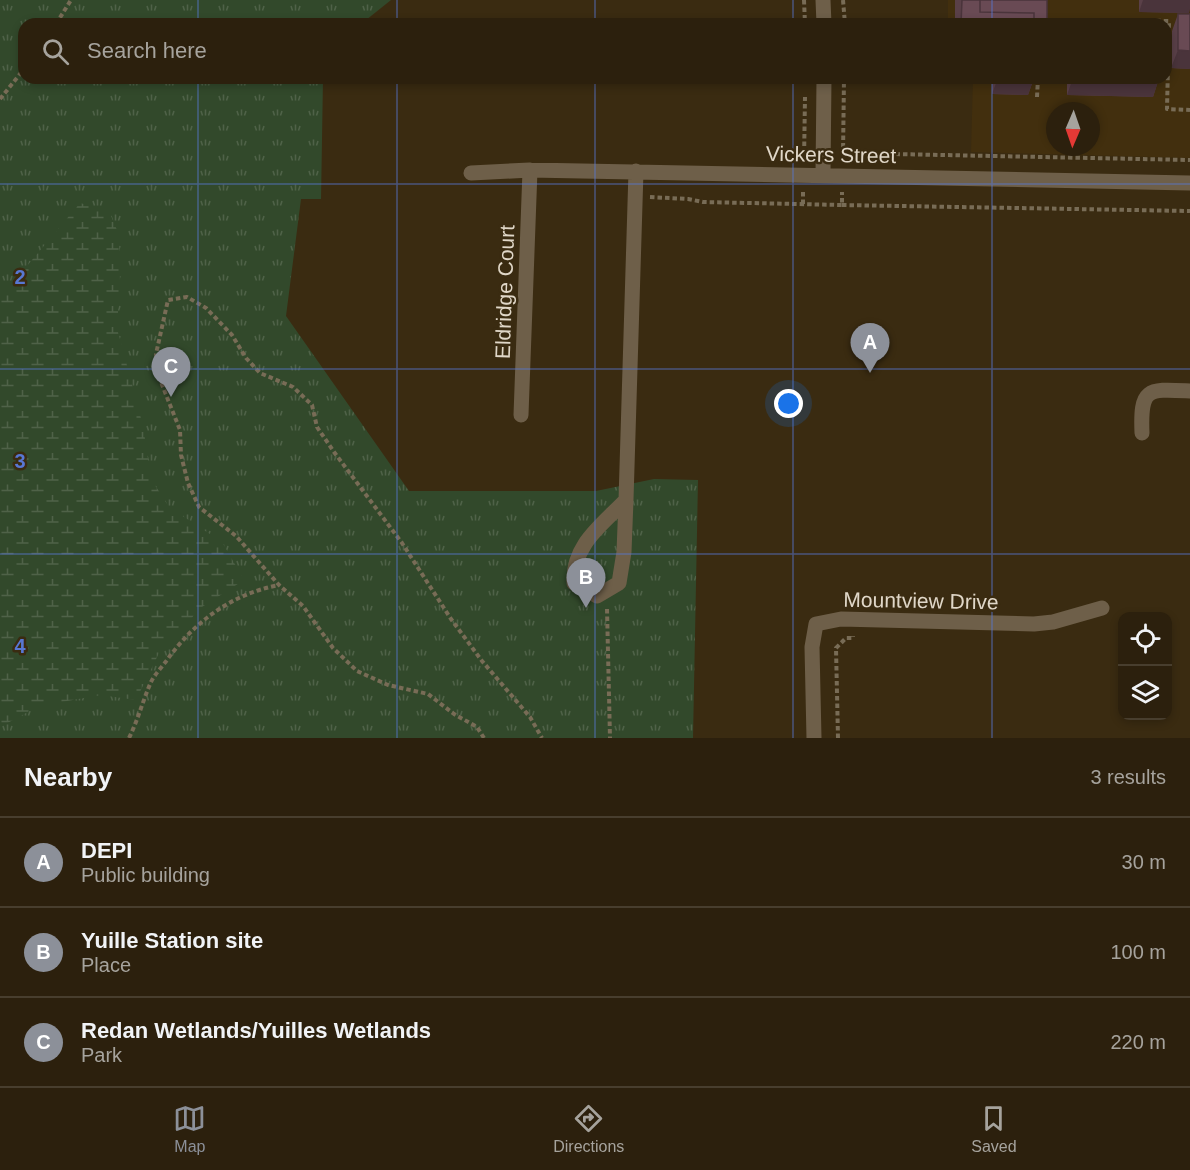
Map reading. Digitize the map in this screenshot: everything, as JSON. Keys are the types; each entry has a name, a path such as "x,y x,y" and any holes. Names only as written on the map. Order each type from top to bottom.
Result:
{"street":[{"path":"823,0 824,18"},
{"path":"823,175 824,84"},
{"name":"Vickers Street","path":"471,173 530,170 636,171 1190,183"},
{"name":"Eldridge Court","path":"521,415 530,170"},
{"path":"626,500 580,547 573,567 574,583 597,596 619,583 624,552 626,500 636,171"},
{"path":"1142,433 1141,406 1151,393 1158,390 1190,391"},
{"name":"Mountview Drive","path":"814,738 812,647 816,624 826,620 854,620 1041,624 1102,608"}],"path":[{"path":"60,18 71,0"},
{"path":"804,0 805,18"},
{"path":"843,0 844,18"},
{"path":"0,99 18,76"},
{"path":"842,205 844,84"},
{"path":"1037,97 1038,84"},
{"path":"1168,84 1167,109 1190,110"},
{"path":"803,204 805,90"},
{"path":"843,153 1190,160"},
{"path":"646,196 703,202 1190,212"},
{"path":"484,738 477,727 453,714 428,694 388,684 357,671 333,648 303,606 279,585 236,536 199,507 188,483 181,455 180,430 159,377 156,354 168,300 187,297 206,308 232,335 246,358 260,372 293,387 312,405 317,427 334,452 402,543 463,636 530,717 542,738"},
{"path":"129,738 143,710 151,682 173,651 206,618 230,601 260,588 279,585"},
{"path":"607,590 610,738"},
{"path":"838,738 836,648 846,638 853,638 854,620"}],"shaded area":[{"path":"948,0 1190,0 1190,158 1100,156 1100,102 1046,102 1046,154 971,152 973,84 1172,84 1172,18 948,18"}],"green space":[{"path":"0,0 391,0 368,18 18,18 18,84 323,84 321,199 301,199 286,316 409,491 596,491 654,479 698,480 693,738 0,738"},
{"path":"80,203 109,211 119,235 120,281 117,328 143,426 151,479 169,507 222,542 244,580 202,607 160,651 136,700 101,695 39,706 0,727 0,298"}],"building":[{"path":"962,0 980,0 980,12 1034,13 1034,18 961,18"},
{"path":"980,0 1047,0 1047,18 1034,18 1034,13 980,12"},
{"path":"1178,14 1190,14 1190,51 1178,50"}],"place":[{"name":"DEPI","path":"870,373"},
{"name":"Redan Wetlands/Yuilles Wetlands","path":"171,397"},
{"name":"Yuille Station site","path":"586,608"}]}
